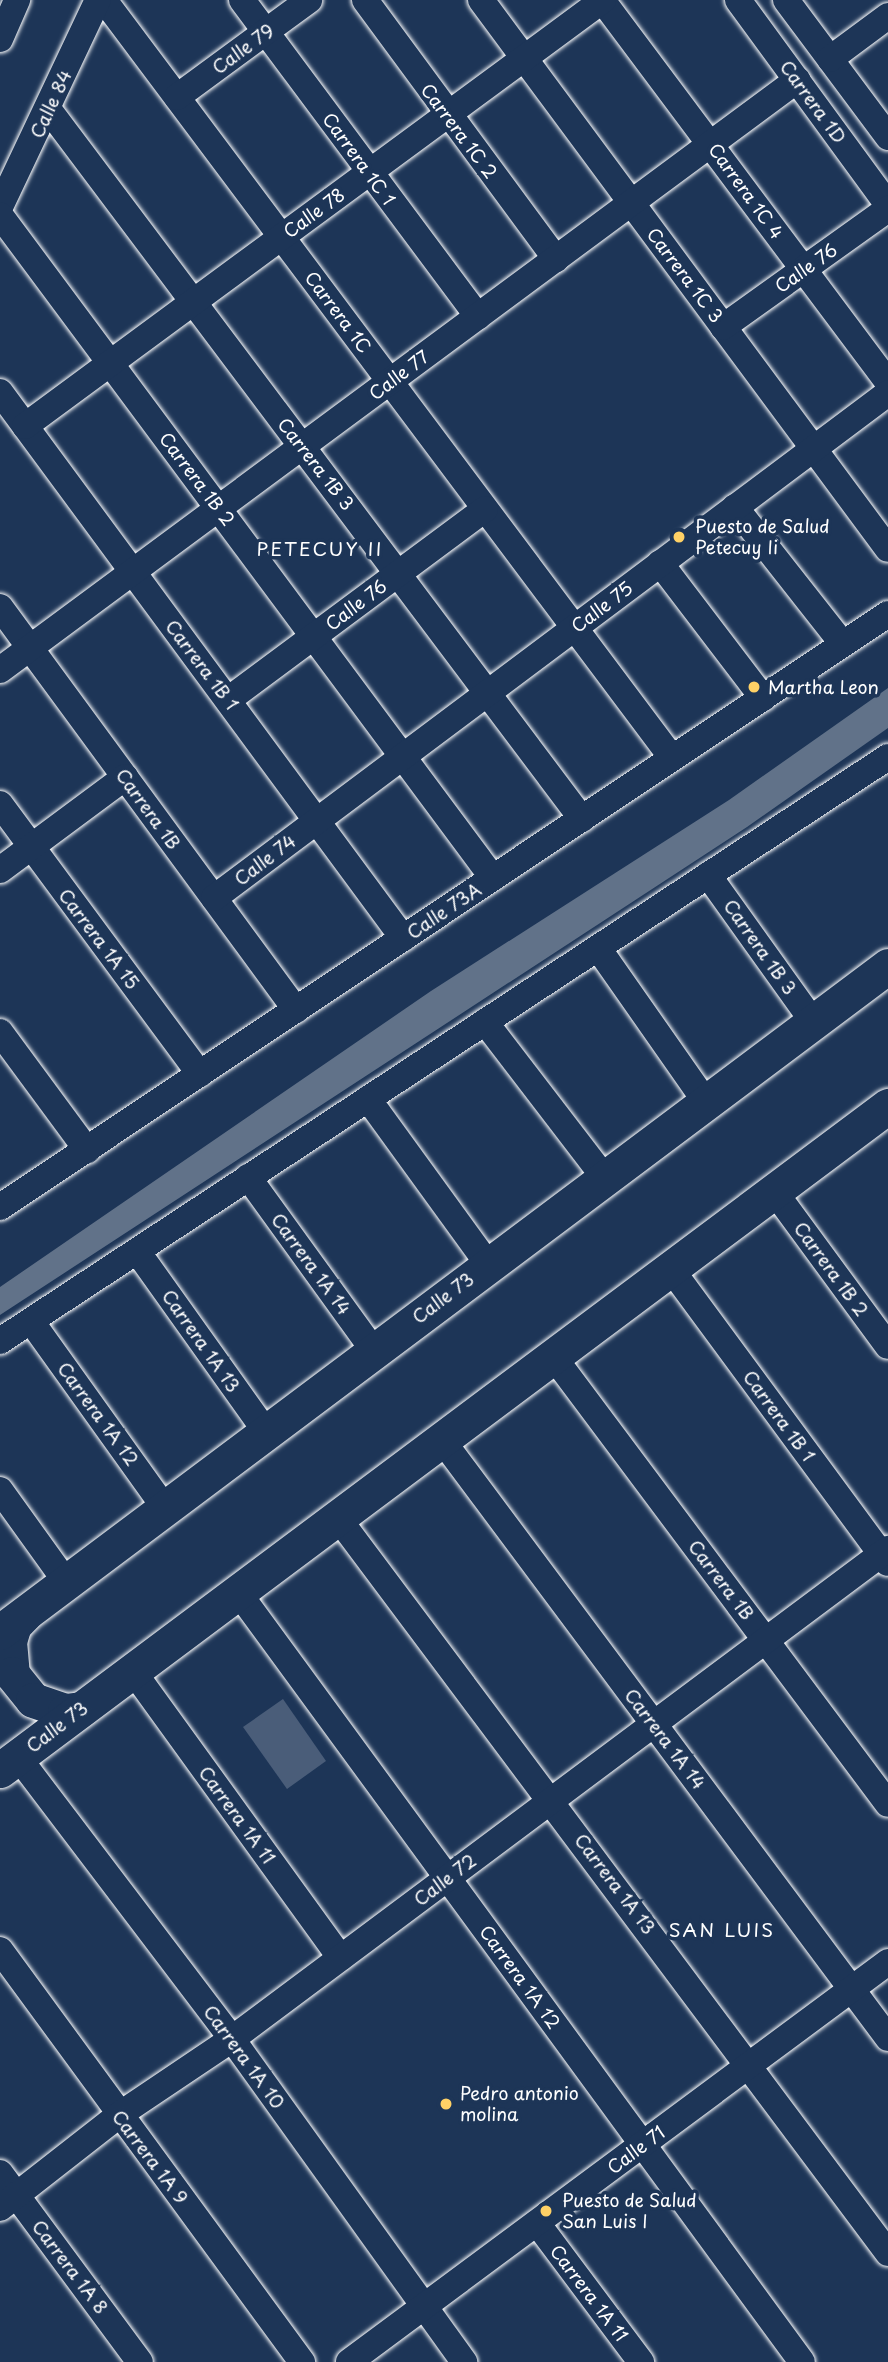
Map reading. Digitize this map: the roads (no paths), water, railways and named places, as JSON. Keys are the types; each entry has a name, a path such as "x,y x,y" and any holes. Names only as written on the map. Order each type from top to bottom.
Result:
{"main road":[{"name":"Calle 73","path":"12,1623 888,965"},
{"name":"Calle 73","path":"9,1763 774,1191 885,1113"},
{"path":"12,1623 14,1625 9,1641 12,1674 33,1700 65,1711 81,1709"}],"street":[{"path":"0,39 18,0"},
{"name":"Calle 84","path":"0,207 50,110 98,0"},
{"name":"Carrera 1C","path":"104,0 673,758"},
{"name":"Carrera 1C 1","path":"242,0 478,317"},
{"name":"Calle 79","path":"177,97 309,0"},
{"name":"Carrera 1C 2","path":"365,0 446,116 556,259"},
{"name":"Carrera 1C 3","path":"481,0 888,549"},
{"name":"Calle 78","path":"25,426 603,0"},
{"name":"Carrera 1C 4","path":"603,0 888,383"},
{"name":"Carrera 1D","path":"738,0 888,207"},
{"path":"786,0 884,125"},
{"path":"830,59 888,16"},
{"name":"Calle 77","path":"0,670 797,80"},
{"name":"Carrera 1B 3","path":"50,110 191,304 399,573 582,819"},
{"name":"Calle 76","path":"723,327 888,207"},
{"name":"Carrera 1B 2","path":"0,215 493,878"},
{"name":"Carrera 1B 1","path":"0,393 403,938"},
{"name":"Calle 75","path":"317,821 888,393"},
{"path":"736,507 843,644"},
{"name":"Calle 76","path":"228,700 485,509"},
{"path":"660,563 763,698"},
{"name":"Carrera 1B","path":"0,607 296,1010"},
{"name":"Calle 73A","path":"2,1203 87,1150 888,614"},
{"path":"0,1341 888,757"},
{"path":"0,870 125,777"},
{"name":"Carrera 1A 15","path":"0,803 200,1074"},
{"name":"Calle 74","path":"214,898 317,821"},
{"name":"Carrera 1B 3","path":"708,875 812,1020"},
{"path":"598,948 705,1101"},
{"path":"485,1022 604,1177"},
{"path":"0,1032 87,1150"},
{"path":"368,1099 488,1264"},
{"name":"Carrera 1A 14","path":"248,1177 374,1351"},
{"name":"Carrera 1B 2","path":"774,1191 888,1346"},
{"name":"Carrera 1A 13","path":"137,1251 266,1432"},
{"name":"Carrera 1B 1","path":"671,1269 886,1555"},
{"name":"Carrera 1A 12","path":"31,1321 165,1508"},
{"name":"Carrera 1B","path":"553,1356 888,1804"},
{"name":"Carrera 1A 14","path":"442,1440 888,2038"},
{"path":"0,1490 66,1583"},
{"name":"Carrera 1A 13","path":"338,1518 751,2064 888,2253"},
{"name":"Calle 72","path":"8,2201 119,2115 232,2039 766,1640 886,1555"},
{"name":"Carrera 1A 12","path":"239,1592 802,2362"},
{"name":"Carrera 1A 11","path":"132,1671 341,1958"},
{"name":"Carrera 1A 10","path":"9,1763 232,2039 464,2362"},
{"name":"Carrera 1A 9","path":"0,1950 302,2362"},
{"name":"Calle 71","path":"349,2362 888,1962"},
{"name":"Carrera 1A 8","path":"0,2173 8,2201 140,2362"},
{"name":"Carrera 1A 11","path":"537,2223 640,2362"}],"water":[{"path":"888,688 888,728 747,827 0,1315 0,1287 431,991 729,800"}],"place":[{"name":"Puesto de Salud Petecuy Ii","path":"679,537"},
{"name":"Martha Leon","path":"754,687"},
{"name":"Pedro antonio molina","path":"446,2104"},
{"name":"Puesto de Salud San Luis I","path":"546,2211"}],"district":[{"name":"PETECUY II","path":"320,549"},
{"name":"SAN LUIS","path":"722,1930"}]}
